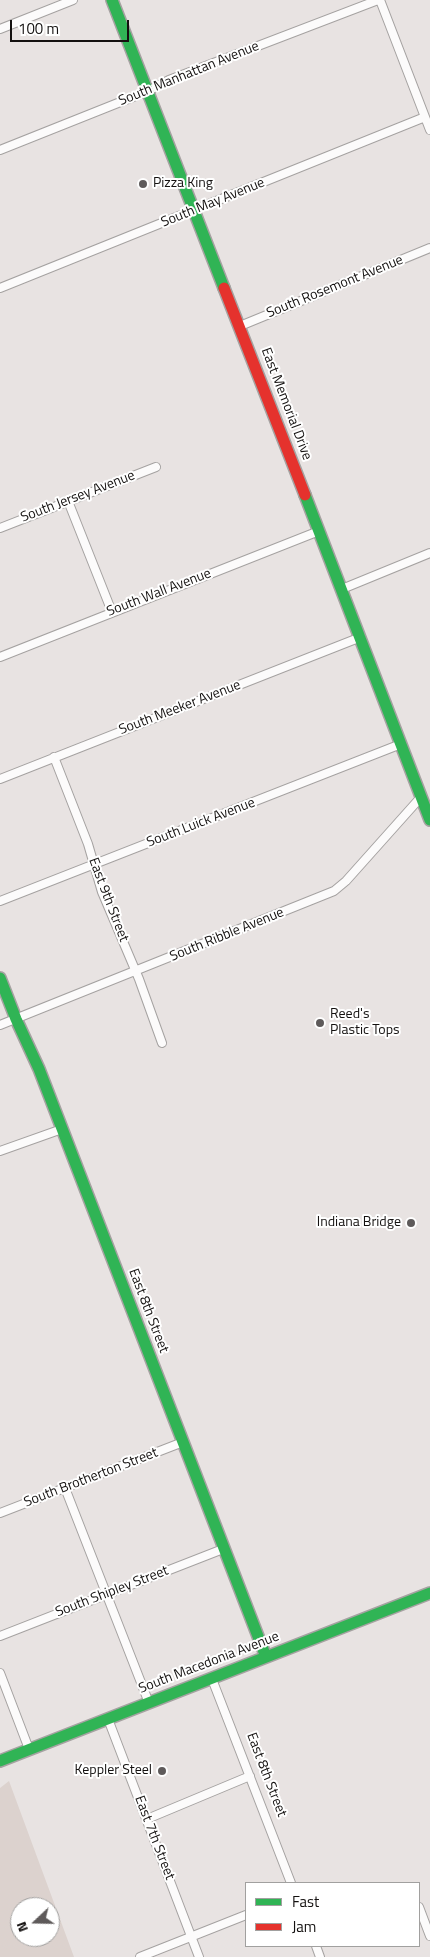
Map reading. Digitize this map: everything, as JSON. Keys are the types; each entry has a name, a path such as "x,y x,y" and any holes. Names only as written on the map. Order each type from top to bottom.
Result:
{"street":[{"path":"0,29 73,0"},
{"name":"East Memorial Drive","path":"112,0 342,588 430,820"},
{"path":"379,0 430,130"},
{"name":"South Manhattan Avenue","path":"0,150 148,91 169,80 379,0"},
{"name":"South May Avenue","path":"0,288 425,117"},
{"name":"South Rosemont Avenue","path":"240,326 430,248"},
{"name":"South Jersey Avenue","path":"0,528 156,467"},
{"path":"68,501 112,612"},
{"name":"South Wall Avenue","path":"0,657 319,531"},
{"path":"342,588 430,553"},
{"name":"South Meeker Avenue","path":"0,779 360,638"},
{"name":"South Luick Avenue","path":"0,901 401,744"},
{"name":"East 9th Street","path":"54,757 88,844 93,865 162,1043"},
{"name":"South Ribble Avenue","path":"0,1025 334,891 346,881 421,797"},
{"name":"East 8th Street","path":"0,978 39,1069 266,1657"},
{"path":"0,1152 62,1128"},
{"name":"South Brotherton Street","path":"0,1513 182,1442"},
{"path":"65,1488 149,1703"},
{"name":"South Shipley Street","path":"0,1636 223,1549"},
{"name":"South Macedonia Avenue","path":"0,1761 430,1593"},
{"path":"0,1673 29,1749"},
{"name":"East 8th Street","path":"212,1678 291,1882"},
{"name":"East 7th Street","path":"108,1719 199,1957"},
{"path":"147,1819 250,1776"},
{"path":"420,1910 430,1936"},
{"path":"140,1957 245,1915"}],"shaded area":[{"path":"9,1781 52,1897 10,1897 10,1947 60,1947 60,1919 74,1957 0,1957 0,1788"}],"traffic: fast":[{"path":"112,0 224,288"},
{"path":"305,495 430,820"},
{"path":"0,978 39,1069 266,1657"},
{"path":"0,1761 430,1593"}],"traffic: jam":[{"path":"224,288 305,495"}],"place":[{"name":"Pizza King","path":"143,184"},
{"name":"Reed's Plastic Tops","path":"320,1023"},
{"name":"Indiana Bridge","path":"411,1223"},
{"name":"Keppler Steel","path":"162,1771"}]}
